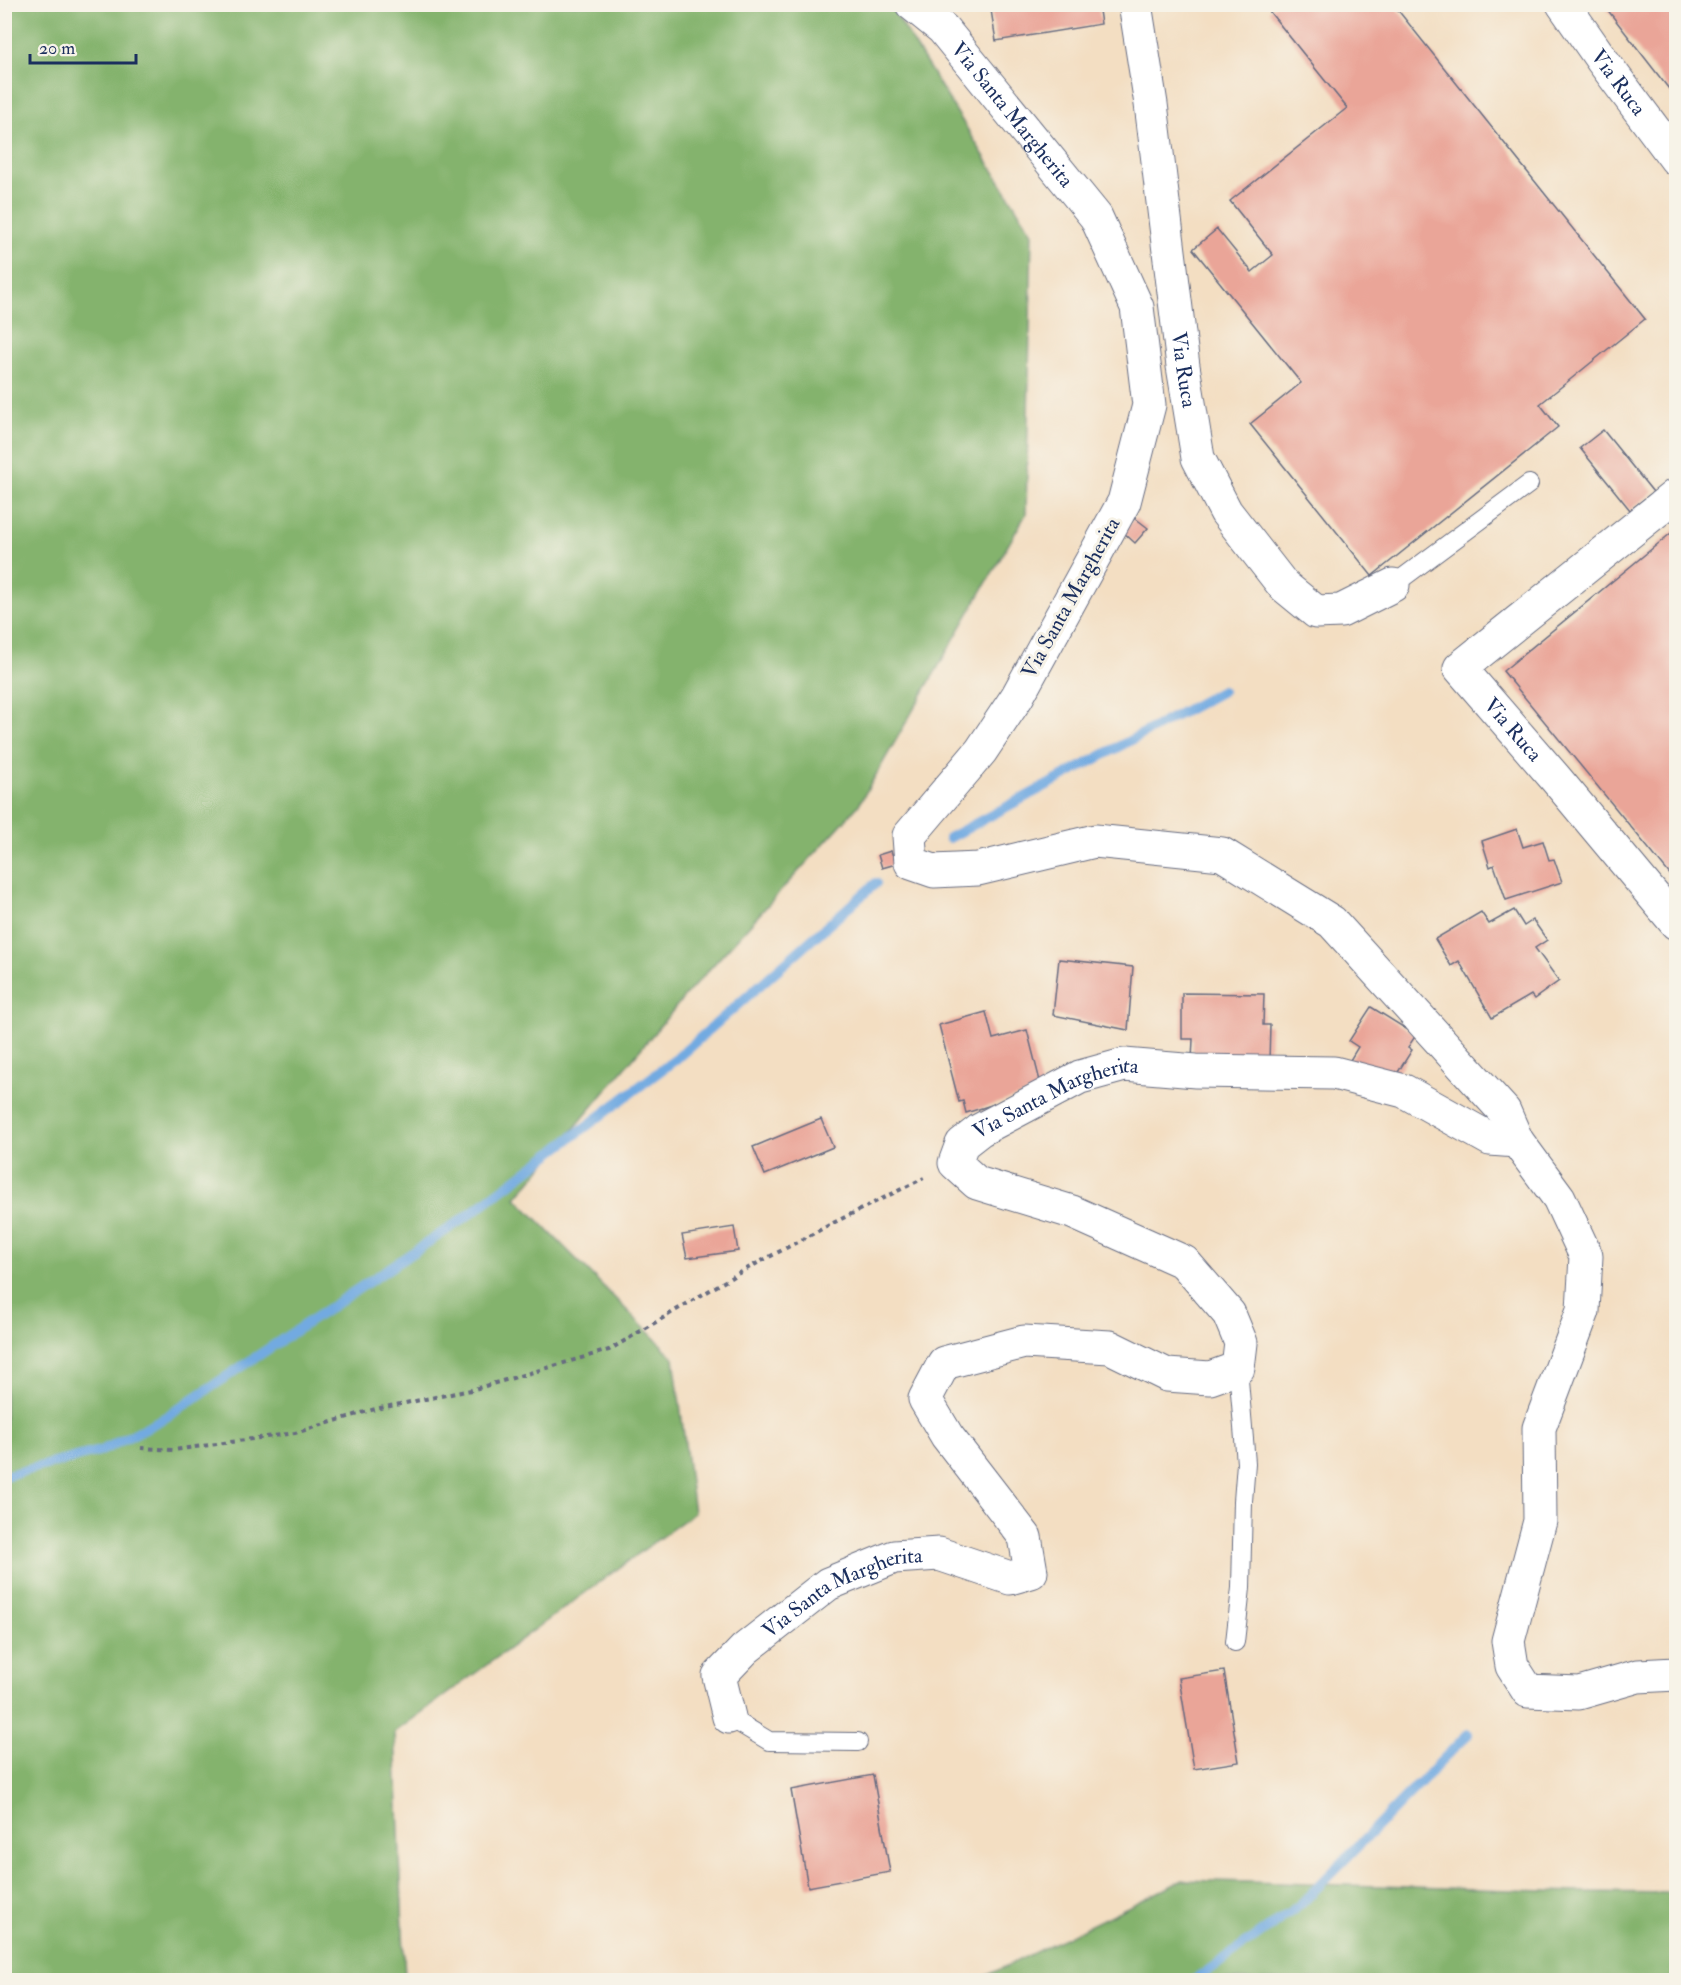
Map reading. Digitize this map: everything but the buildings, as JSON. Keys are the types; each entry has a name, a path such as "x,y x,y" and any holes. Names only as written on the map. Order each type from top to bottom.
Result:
{"street":[{"name":"Via Santa Margherita","path":"912,4 944,29 1096,217 1137,307 1149,405 1124,502 1017,696 981,751 909,836 911,863 934,872 978,869 1095,841 1222,854 1332,922 1504,1111 1517,1140 1559,1198 1586,1256 1583,1311 1539,1428 1540,1521 1508,1641 1512,1666 1528,1692 1579,1693 1638,1676 1677,1674"},
{"name":"Via Ruca","path":"1135,4 1151,104 1183,366 1198,458 1226,512 1283,585 1316,612 1341,611 1393,585"},
{"name":"Via Ruca","path":"1563,4 1677,159"},
{"name":"Via Ruca","path":"1677,495 1460,668 1677,923"},
{"name":"Via Santa Margherita","path":"729,1718 719,1676 745,1649 828,1584 894,1557 939,1554 1010,1578 1031,1572 1025,1537 947,1436 925,1399 944,1363 1024,1342 1110,1347 1167,1375 1210,1378 1239,1368 1241,1343 1228,1314 1184,1262 1071,1212 977,1183 955,1163 962,1144 980,1130 1080,1077 1124,1065 1196,1071 1334,1073 1404,1091 1490,1139 1517,1140"}],"lane":[{"path":"1393,585 1529,484"},
{"path":"1235,1642 1241,1588 1246,1463 1239,1368"},
{"path":"729,1718 769,1741 858,1742"}],"path":[{"path":"141,1448 174,1450 295,1433 375,1409 471,1390 609,1350 738,1274 835,1222 955,1163"}],"green space":[{"path":"5,4 890,5 1032,233 1026,514 858,806 685,996 516,1198 674,1358 694,1513 395,1732 405,1980 5,1980"},
{"path":"1183,1880 1676,1893 1676,1980 978,1980"}],"waterway":[{"path":"949,838 1222,691"},
{"path":"4,1476 103,1450 166,1417 463,1219 676,1059 876,883"},
{"path":"1195,1980 1300,1905 1468,1734"}]}
